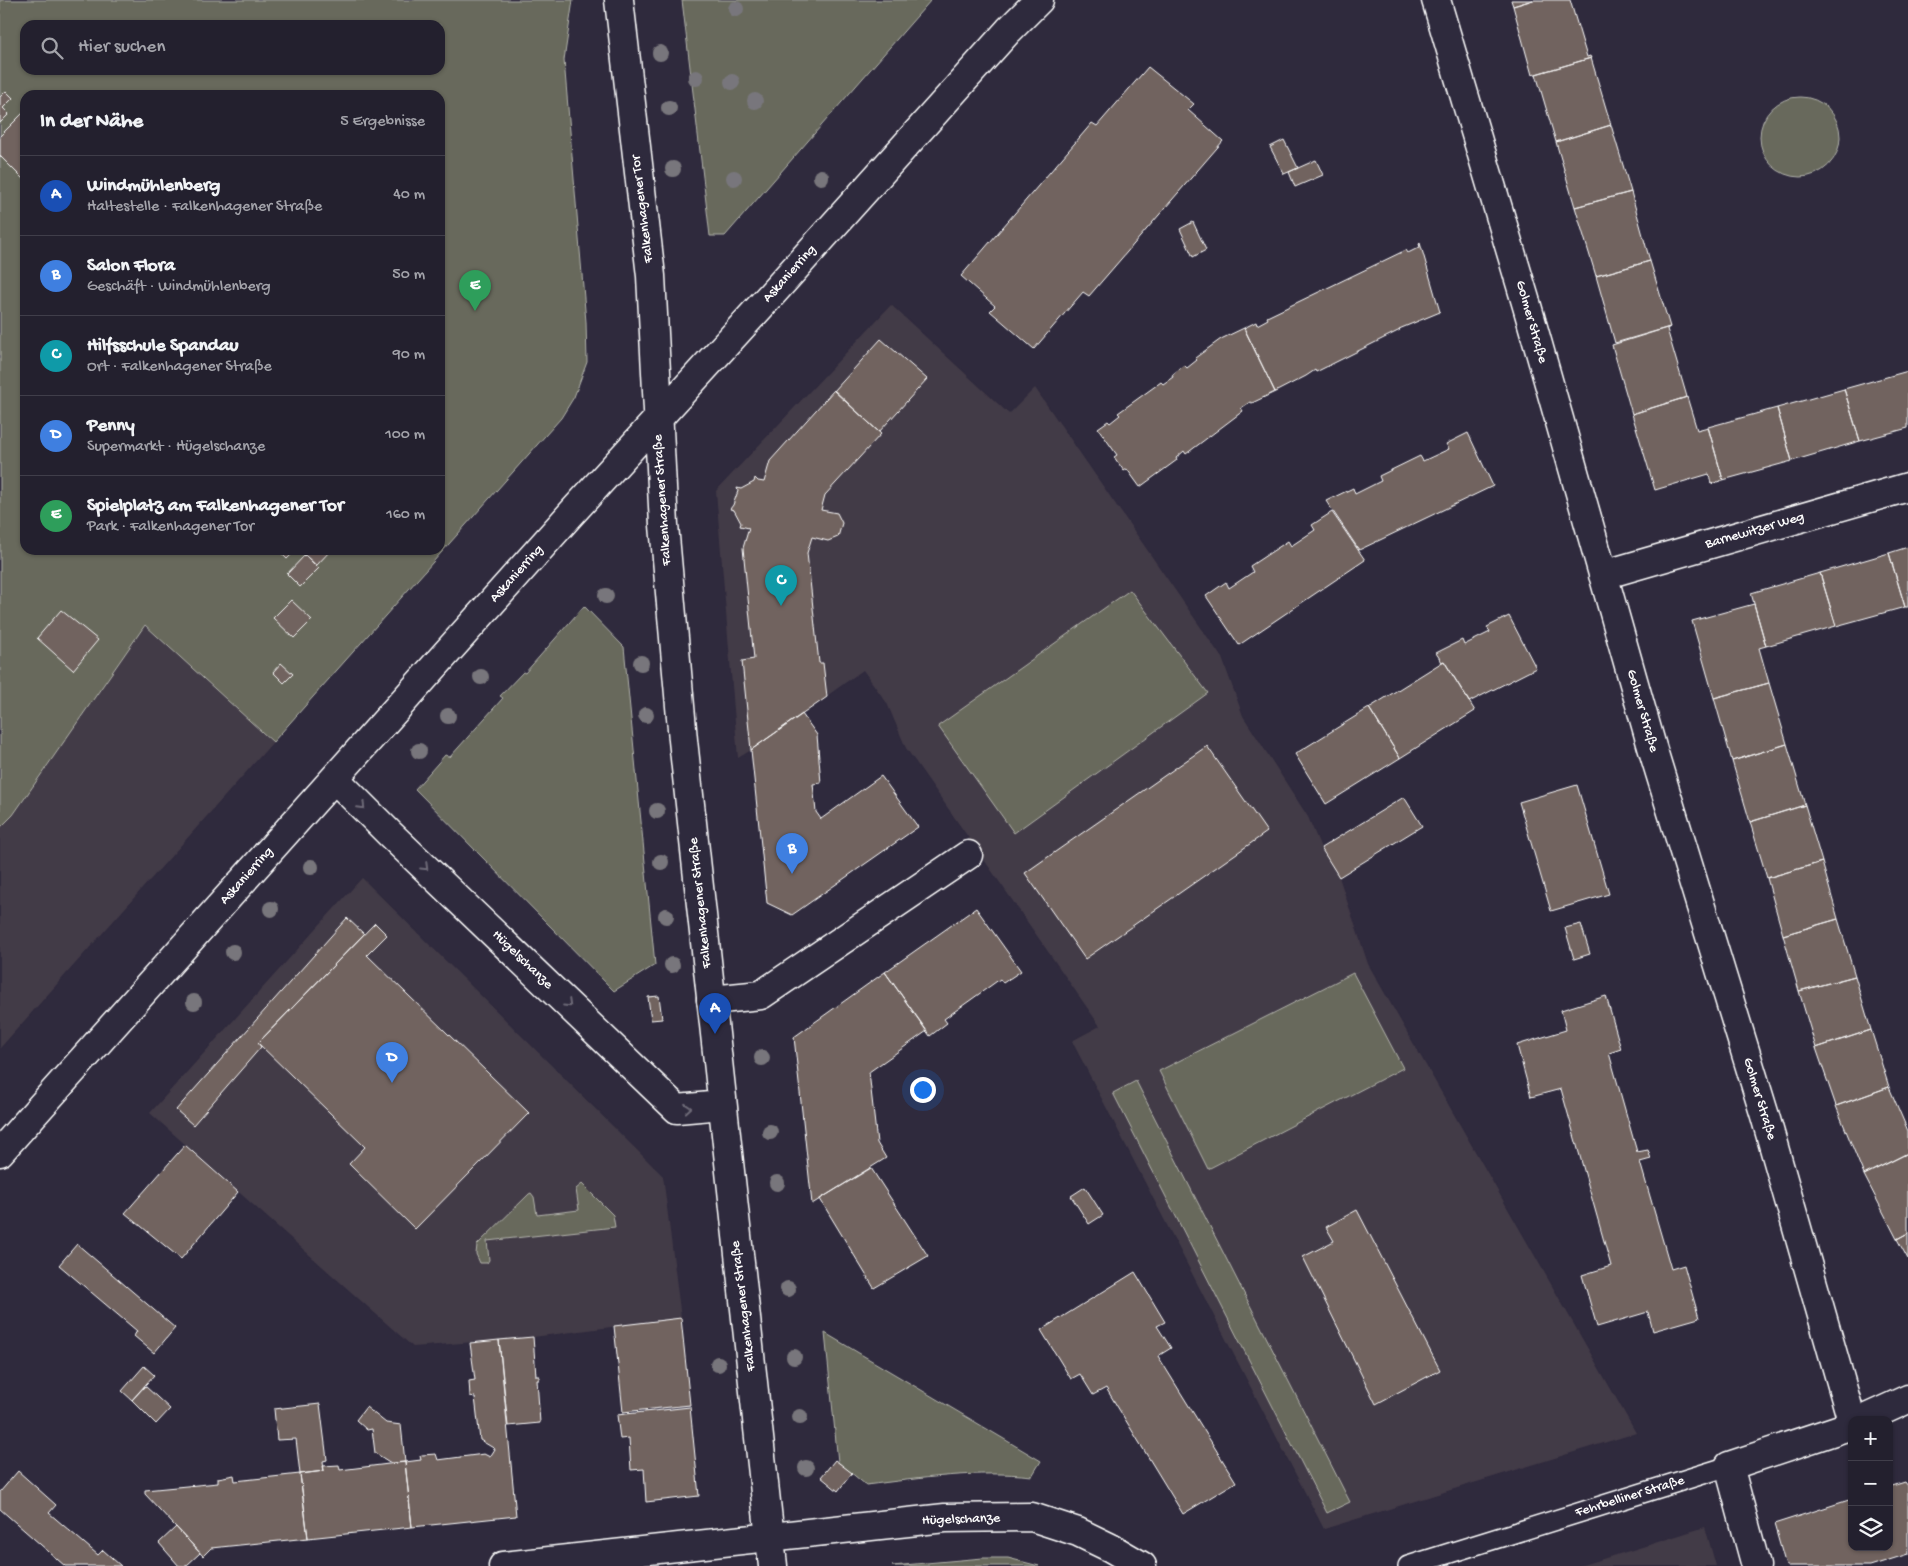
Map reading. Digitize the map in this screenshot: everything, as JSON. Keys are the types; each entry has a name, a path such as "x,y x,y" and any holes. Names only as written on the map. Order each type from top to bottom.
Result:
{"street":[{"name":"Falkenhagener Tor","path":"619,0 650,276 658,419"},
{"name":"Askanierring","path":"0,1152 563,523 1009,30 1039,0"},
{"name":"Golmer Straße","path":"1436,0 1527,306 1652,747 1765,1116 1850,1416"},
{"name":"Falkenhagener Straße","path":"658,419 664,525 683,740 773,1566"},
{"name":"Barnewitzer Weg","path":"1603,575 1908,487"},
{"name":"Hügelschanze","path":"335,778 404,848 677,1109 722,1105"},
{"path":"711,1000 761,996 968,855"},
{"path":"1870,1416 1908,1398"},
{"name":"Fehrbelliner Straße","path":"1729,1466 1848,1424"},
{"path":"1729,1466 1756,1566"},
{"name":"Hügelschanze","path":"504,1566 945,1518 1032,1518 1078,1532 1142,1566"}],"lane":[{"name":"Fehrbelliner Straße","path":"1408,1566 1729,1466"}],"shaded area":[{"path":"891,305 1009,414 1035,388 1222,658 1243,716 1308,817 1321,848 1339,877 1368,964 1636,1433 1324,1529 1072,1041 1100,1026 906,748 887,703 863,670 738,758 716,491"},
{"path":"145,625 273,742 0,1048 0,828 13,815"},
{"path":"362,878 663,1176 681,1318 533,1337 413,1347 150,1113"},
{"path":"1705,1527 1716,1566 1579,1566 1636,1549"}],"green space":[{"path":"0,0 573,0 564,60 586,322 587,362 574,397 561,418 445,548 445,90 20,90 20,555 439,555 273,742 145,625 13,815 0,828"},
{"path":"682,0 931,0 725,236 710,236"},
{"path":"1800,97 1815,100 1828,109 1837,122 1840,137 1837,152 1828,165 1815,174 1800,177 1785,174 1772,165 1763,152 1760,137 1763,122 1772,109 1785,100"},
{"path":"1130,590 1208,693 1014,833 938,726"},
{"path":"584,606 624,647 655,965 614,991 415,789 445,755 450,757 503,698 500,696 523,672 525,673"},
{"path":"1353,973 1403,1068 1208,1169 1159,1071"},
{"path":"1136,1081 1350,1502 1327,1513 1113,1093"},
{"path":"582,1184 613,1215 615,1227 487,1241 489,1260 487,1263 480,1263 476,1254 477,1245 529,1194 531,1193 534,1197 537,1215 579,1210 576,1189"},
{"path":"825,1333 1041,1461 1032,1476 970,1474 866,1485 838,1462"},
{"path":"983,1558 1008,1558 1039,1566 892,1566"}],"building":[{"path":"1511,0 1533,0 1513,6"},
{"path":"1533,0 1570,0 1587,57 1590,56 1591,58 1532,75 1513,6"},
{"path":"1591,58 1611,125 1556,142 1536,74"},
{"path":"1148,67 1194,104 1188,110 1223,141 1089,296 1083,292 1034,349 990,311 995,306 961,276 1092,123 1097,126"},
{"path":"6,91 13,98 3,108 9,114 0,123 0,97"},
{"path":"20,116 20,176 0,156 0,136"},
{"path":"1611,125 1631,192 1575,207 1556,142"},
{"path":"1284,140 1298,168 1284,174 1270,147"},
{"path":"1316,160 1323,175 1295,187 1289,172"},
{"path":"1631,192 1650,261 1596,276 1575,207"},
{"path":"1193,222 1206,250 1193,257 1180,229"},
{"path":"1420,243 1440,312 1399,329 1275,392 1244,328 1256,322 1257,325 1268,319 1267,317 1406,250 1408,253 1420,247"},
{"path":"1650,261 1670,327 1615,343 1596,276"},
{"path":"1670,327 1667,329 1687,397 1632,414 1612,345"},
{"path":"1244,328 1275,392 1252,403 1250,402 1241,408 1243,411 1186,454 1184,451 1176,458 1177,460 1140,487 1127,469 1124,471 1114,457 1117,455 1098,428 1108,421 1110,423 1120,415 1118,413 1161,382 1163,384 1173,377 1172,375 1184,365 1187,368 1197,360 1195,358 1221,339"},
{"path":"881,339 927,379 879,432 834,391"},
{"path":"1908,371 1908,428 1860,441 1844,389"},
{"path":"1844,389 1860,441 1792,461 1777,408"},
{"path":"834,390 881,434 825,495 821,510 837,513 842,523 838,537 828,541 812,537 807,553 819,663 823,663 827,697 751,750 742,661 754,659 743,548 749,528 740,526 741,523 734,510 730,509 738,491 737,488 741,489 754,482 755,478 758,481 764,482 770,461"},
{"path":"1687,397 1697,430 1708,427 1723,480 1711,484 1709,474 1655,490 1632,414"},
{"path":"1777,408 1792,461 1723,480 1708,427"},
{"path":"1468,433 1493,486 1359,550 1326,501 1353,488 1355,494 1381,481 1379,476 1420,456 1423,461 1449,449 1446,444"},
{"path":"1332,512 1365,560 1239,645 1206,596 1226,582 1229,588 1253,572 1250,566 1288,541 1291,546 1315,530 1312,525"},
{"path":"1908,547 1908,607 1905,607 1889,553"},
{"path":"1889,553 1905,607 1836,626 1820,573"},
{"path":"283,555 291,555 287,559"},
{"path":"305,555 326,555 316,566"},
{"path":"305,555 319,568 300,587 287,574"},
{"path":"1820,573 1836,626 1766,646 1751,593"},
{"path":"291,600 312,620 294,638 273,618"},
{"path":"1754,604 1766,646 1759,648 1769,683 1714,698 1692,621"},
{"path":"61,610 98,640 73,670 37,638"},
{"path":"1509,616 1536,668 1469,702 1444,661 1442,662 1436,653 1462,640 1464,645 1490,632 1487,627"},
{"path":"1444,661 1475,711 1400,758 1369,708"},
{"path":"281,663 293,674 284,683 273,672"},
{"path":"1769,683 1787,744 1732,761 1714,698"},
{"path":"1369,708 1400,758 1326,804 1295,754"},
{"path":"802,714 817,735 821,783 813,784 816,812 821,819 881,776 918,827 792,915 767,903 751,750"},
{"path":"1787,744 1805,805 1750,822 1732,761"},
{"path":"1207,746 1267,832 1085,959 1025,873"},
{"path":"1577,785 1609,894 1551,911 1519,802"},
{"path":"1404,797 1422,826 1339,877 1321,848"},
{"path":"1805,805 1822,862 1767,878 1750,822"},
{"path":"1822,862 1838,919 1783,935 1767,878"},
{"path":"976,908 1021,971 1003,983 1000,979 944,1019 947,1023 930,1036 885,972"},
{"path":"347,918 364,934 258,1043 261,1047 193,1125 176,1110"},
{"path":"1838,919 1855,976 1799,991 1783,935"},
{"path":"375,923 387,935 367,955 529,1113 415,1229 349,1164 365,1147 258,1043"},
{"path":"1581,924 1590,954 1574,959 1565,928"},
{"path":"885,972 927,1031 869,1072 877,1143 886,1158 812,1204 794,1037"},
{"path":"1855,976 1871,1030 1816,1048 1799,991"},
{"path":"659,996 662,1019 651,1020 648,997"},
{"path":"1606,996 1621,1049 1609,1053 1637,1152 1648,1150 1651,1159 1640,1162 1671,1269 1684,1265 1699,1318 1653,1331 1648,1312 1597,1327 1582,1275 1611,1266 1561,1089 1531,1097 1517,1045 1566,1030 1561,1010"},
{"path":"1871,1030 1889,1087 1836,1106 1816,1048"},
{"path":"1889,1087 1908,1131 1908,1153 1864,1175 1836,1106"},
{"path":"185,1145 238,1192 181,1259 125,1213"},
{"path":"1908,1153 1908,1233 1897,1239 1864,1175"},
{"path":"871,1168 928,1256 874,1288 820,1199"},
{"path":"1085,1187 1103,1215 1089,1224 1071,1196"},
{"path":"1357,1210 1440,1370 1376,1404 1303,1257 1334,1241 1326,1227"},
{"path":"1908,1233 1908,1259 1897,1239"},
{"path":"77,1244 175,1328 154,1353 134,1336 137,1331 59,1265"},
{"path":"1135,1272 1165,1322 1157,1326 1171,1348 1158,1356 1236,1482 1183,1514 1106,1388 1093,1395 1080,1374 1071,1379 1041,1330"},
{"path":"681,1318 690,1405 623,1412 614,1326"},
{"path":"533,1337 536,1376 539,1376 539,1380 537,1380 540,1423 508,1426 499,1340"},
{"path":"499,1340 516,1516 412,1527 405,1462 421,1460 420,1456 422,1455 436,1454 438,1460 484,1454 490,1457 495,1449 480,1440 475,1397 470,1396 469,1381 475,1380 470,1343"},
{"path":"144,1366 154,1375 132,1400 122,1391"},
{"path":"145,1386 170,1409 156,1424 132,1400"},
{"path":"320,1404 327,1460 323,1461 324,1471 300,1474 296,1439 277,1440 274,1409"},
{"path":"366,1407 386,1423 401,1425 405,1462 391,1463 375,1453 372,1429 367,1430 356,1420"},
{"path":"690,1407 699,1496 646,1502 644,1469 631,1470 629,1438 620,1439 617,1415"},
{"path":"835,1460 852,1473 838,1491 821,1477"},
{"path":"405,1462 412,1527 308,1538 300,1474 324,1471 323,1466 339,1465 340,1470"},
{"path":"18,1471 56,1505 49,1513 98,1555 103,1550 121,1566 65,1566 0,1509 0,1492"},
{"path":"300,1474 308,1538 211,1548 203,1556 145,1494 145,1490 218,1483 218,1478 234,1475 235,1481"},
{"path":"1905,1482 1908,1486 1908,1554 1870,1566 1786,1566 1774,1524 1848,1500 1848,1551 1893,1551 1893,1486"},
{"path":"176,1527 200,1553 186,1566 179,1566 159,1543"}],"place":[{"name":"Spielplatz am Falkenhagener Tor","path":"475,311"},
{"name":"Hilfsschule Spandau","path":"781,606"},
{"name":"Salon Flora","path":"792,874"},
{"name":"Windmühlenberg","path":"715,1034"},
{"name":"Penny","path":"392,1083"}]}
